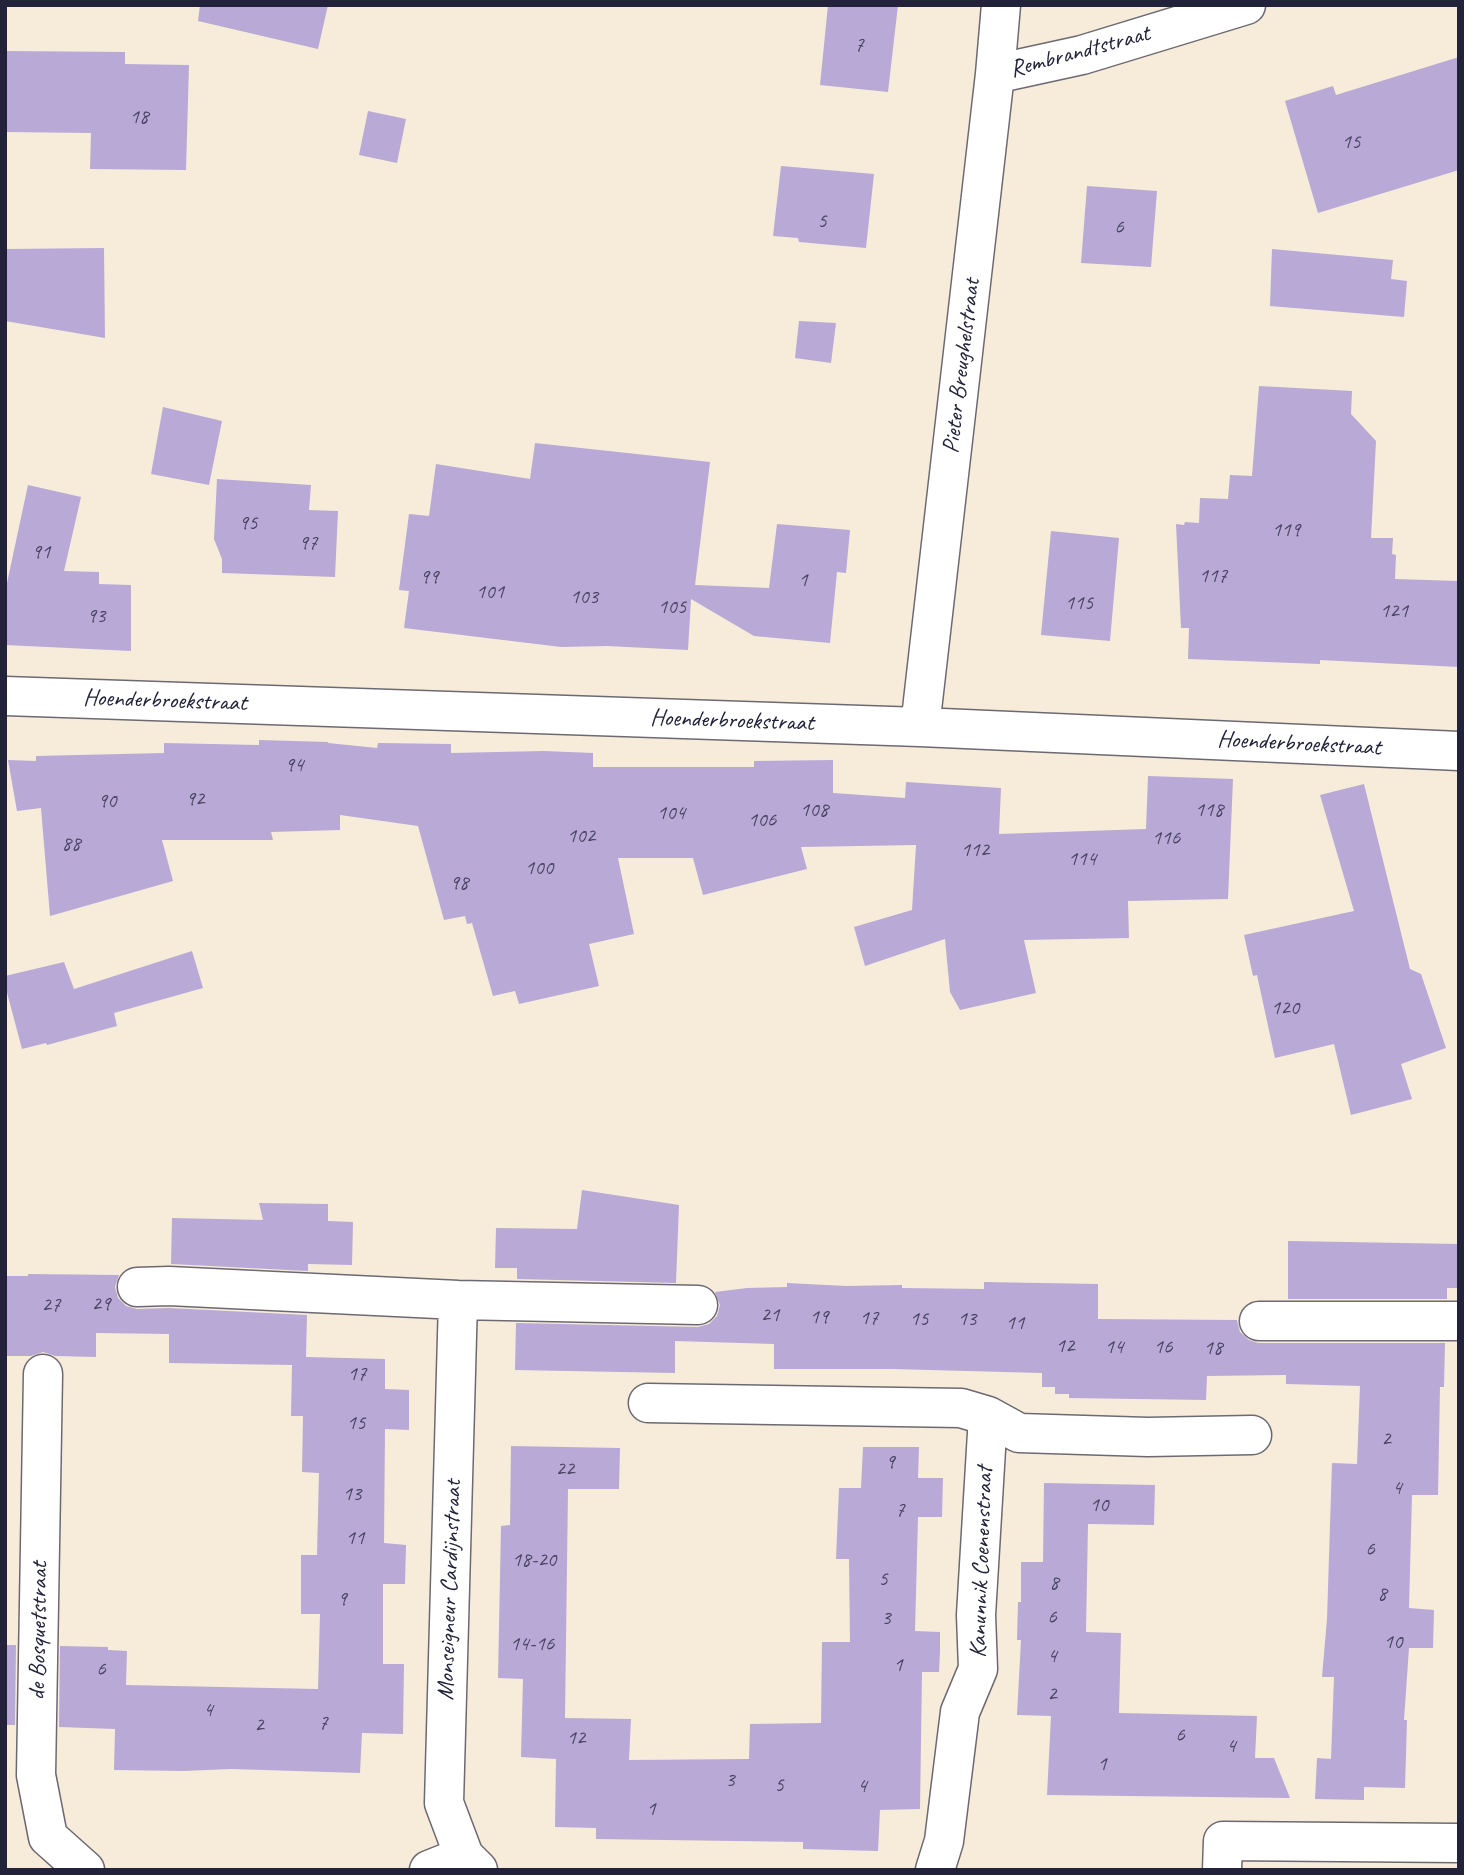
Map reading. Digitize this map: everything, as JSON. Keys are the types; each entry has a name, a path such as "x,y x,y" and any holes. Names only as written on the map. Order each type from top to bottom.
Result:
{"street":[{"name":"Pieter Breughelstraat","path":"920,727 1001,5"},
{"name":"Rembrandtstraat","path":"995,74 1082,55 1246,5"},
{"name":"Hoenderbroekstraat","path":"5,696 920,727 1459,751"},
{"path":"137,1287 169,1286 458,1300 698,1305"},
{"name":"Monseigneur Cardijnstraat","path":"457,1865 444,1803 458,1300"},
{"path":"1259,1321 1459,1321"},
{"name":"de Bosquetstraat","path":"43,1374 36,1775 48,1837 85,1870"},
{"path":"648,1403 961,1408 988,1416 1020,1433 1148,1437 1252,1435"},
{"name":"Kanunnik Coenenstraat","path":"935,1870 944,1841 960,1712 978,1669 976,1615 988,1416"},
{"path":"1223,1870 1223,1841 1459,1843"}],"building":[{"path":"200,5 328,5 318,49 198,21"},
{"path":"828,5 898,5 888,92 820,85"},
{"path":"5,51 125,52 125,64 189,65 186,170 90,169 91,133 5,132"},
{"path":"1459,57 1459,170 1318,213 1285,101 1333,86 1336,95"},
{"path":"368,111 406,119 397,163 359,155"},
{"path":"781,166 874,174 866,248 799,242 798,238 773,236"},
{"path":"1087,186 1157,191 1151,267 1081,263"},
{"path":"104,248 105,338 5,321 6,249"},
{"path":"1272,249 1393,260 1391,279 1407,281 1404,317 1270,306"},
{"path":"799,321 836,323 831,363 795,358"},
{"path":"1259,386 1352,391 1351,414 1376,441 1371,538 1393,538 1392,554 1396,555 1395,579 1459,581 1459,667 1320,660 1320,664 1188,659 1189,628 1181,628 1176,524 1199,523 1200,498 1228,499 1230,475 1252,476"},
{"path":"163,407 222,421 209,485 151,474"},
{"path":"535,443 710,462 695,585 769,588 777,524 850,530 846,573 837,572 830,643 754,636 691,599 688,650 561,647 404,628 409,591 399,590 409,514 429,516 436,464 530,479"},
{"path":"217,479 311,485 309,510 338,511 335,577 222,573 222,559 214,539"},
{"path":"28,485 81,497 64,571 99,572 99,584 131,585 131,651 5,645 7,583"},
{"path":"1051,531 1119,538 1110,641 1041,635"},
{"path":"259,740 328,742 377,748 378,743 451,744 451,753 593,753 593,767 754,767 754,761 833,760 833,793 905,798 906,782 1001,788 999,834 1146,829 1148,776 1233,779 1228,899 1128,901 1129,938 1024,940 1036,993 960,1010 950,992 945,939 865,966 854,927 912,910 916,845 801,847 807,869 703,895 693,858 618,858 634,934 589,944 599,986 519,1004 515,991 493,996 472,923 467,924 465,916 444,920 418,826 340,815 340,830 271,832 273,840 162,840 173,881 50,916 41,808 17,811 8,760 36,761 36,756 164,753 164,743 259,745"},
{"path":"1364,784 1410,969 1421,974 1446,1048 1401,1064 1412,1099 1351,1115 1334,1044 1275,1058 1257,975 1253,976 1244,935 1354,911 1320,795"},
{"path":"192,951 203,988 114,1013 117,1026 22,1049 5,976 64,962 74,989"},
{"path":"582,1190 679,1205 676,1283 517,1279 517,1268 495,1268 496,1228 577,1229"},
{"path":"259,1203 328,1204 328,1221 353,1222 352,1265 308,1264 308,1271 171,1264 172,1218 263,1220"},
{"path":"1288,1241 1459,1244 1459,1288 1447,1288 1447,1299 1288,1299"},
{"path":"119,1275 115,1287 118,1298 126,1306 137,1309 169,1308 307,1315 306,1357 385,1359 385,1389 409,1390 409,1430 385,1429 384,1543 406,1545 405,1584 383,1584 383,1664 404,1664 403,1734 362,1733 360,1773 231,1769 114,1770 115,1729 59,1727 60,1646 108,1647 108,1650 127,1651 126,1685 318,1689 320,1614 301,1614 301,1555 317,1555 319,1473 302,1472 303,1416 291,1416 292,1365 169,1363 169,1334 96,1333 96,1357 55,1356 43,1352 31,1356 5,1356 5,1276"},
{"path":"984,1282 1098,1284 1098,1319 1237,1320 1240,1332 1249,1340 1258,1343 1445,1343 1444,1387 1440,1387 1438,1495 1412,1495 1409,1608 1434,1610 1433,1648 1409,1648 1404,1720 1407,1720 1405,1788 1364,1787 1364,1800 1315,1799 1317,1758 1331,1759 1334,1677 1322,1677 1327,1619 1332,1463 1357,1464 1360,1386 1286,1384 1286,1375 1207,1376 1206,1400 1069,1398 1069,1394 1055,1394 1055,1387 1042,1387 1042,1373 774,1369 774,1344 675,1341 675,1373 515,1370 516,1323 698,1327 709,1324 717,1316 720,1305 715,1292 787,1287 787,1283 984,1289"},
{"path":"511,1446 620,1448 619,1489 568,1489 565,1718 631,1719 629,1760 749,1759 750,1724 821,1723 822,1642 850,1642 849,1559 836,1559 839,1488 861,1488 863,1447 919,1447 918,1478 943,1478 942,1517 918,1517 915,1631 940,1632 939,1672 922,1672 920,1809 880,1810 878,1851 803,1849 803,1842 596,1839 596,1828 555,1827 556,1759 521,1757 523,1679 498,1678 501,1526 510,1525"},
{"path":"1044,1483 1155,1485 1154,1525 1088,1524 1086,1632 1121,1633 1119,1713 1257,1716 1255,1758 1274,1758 1290,1798 1047,1795 1051,1716 1017,1715 1021,1562 1043,1562"},
{"path":"5,1645 16,1645 15,1725 5,1725"}]}
